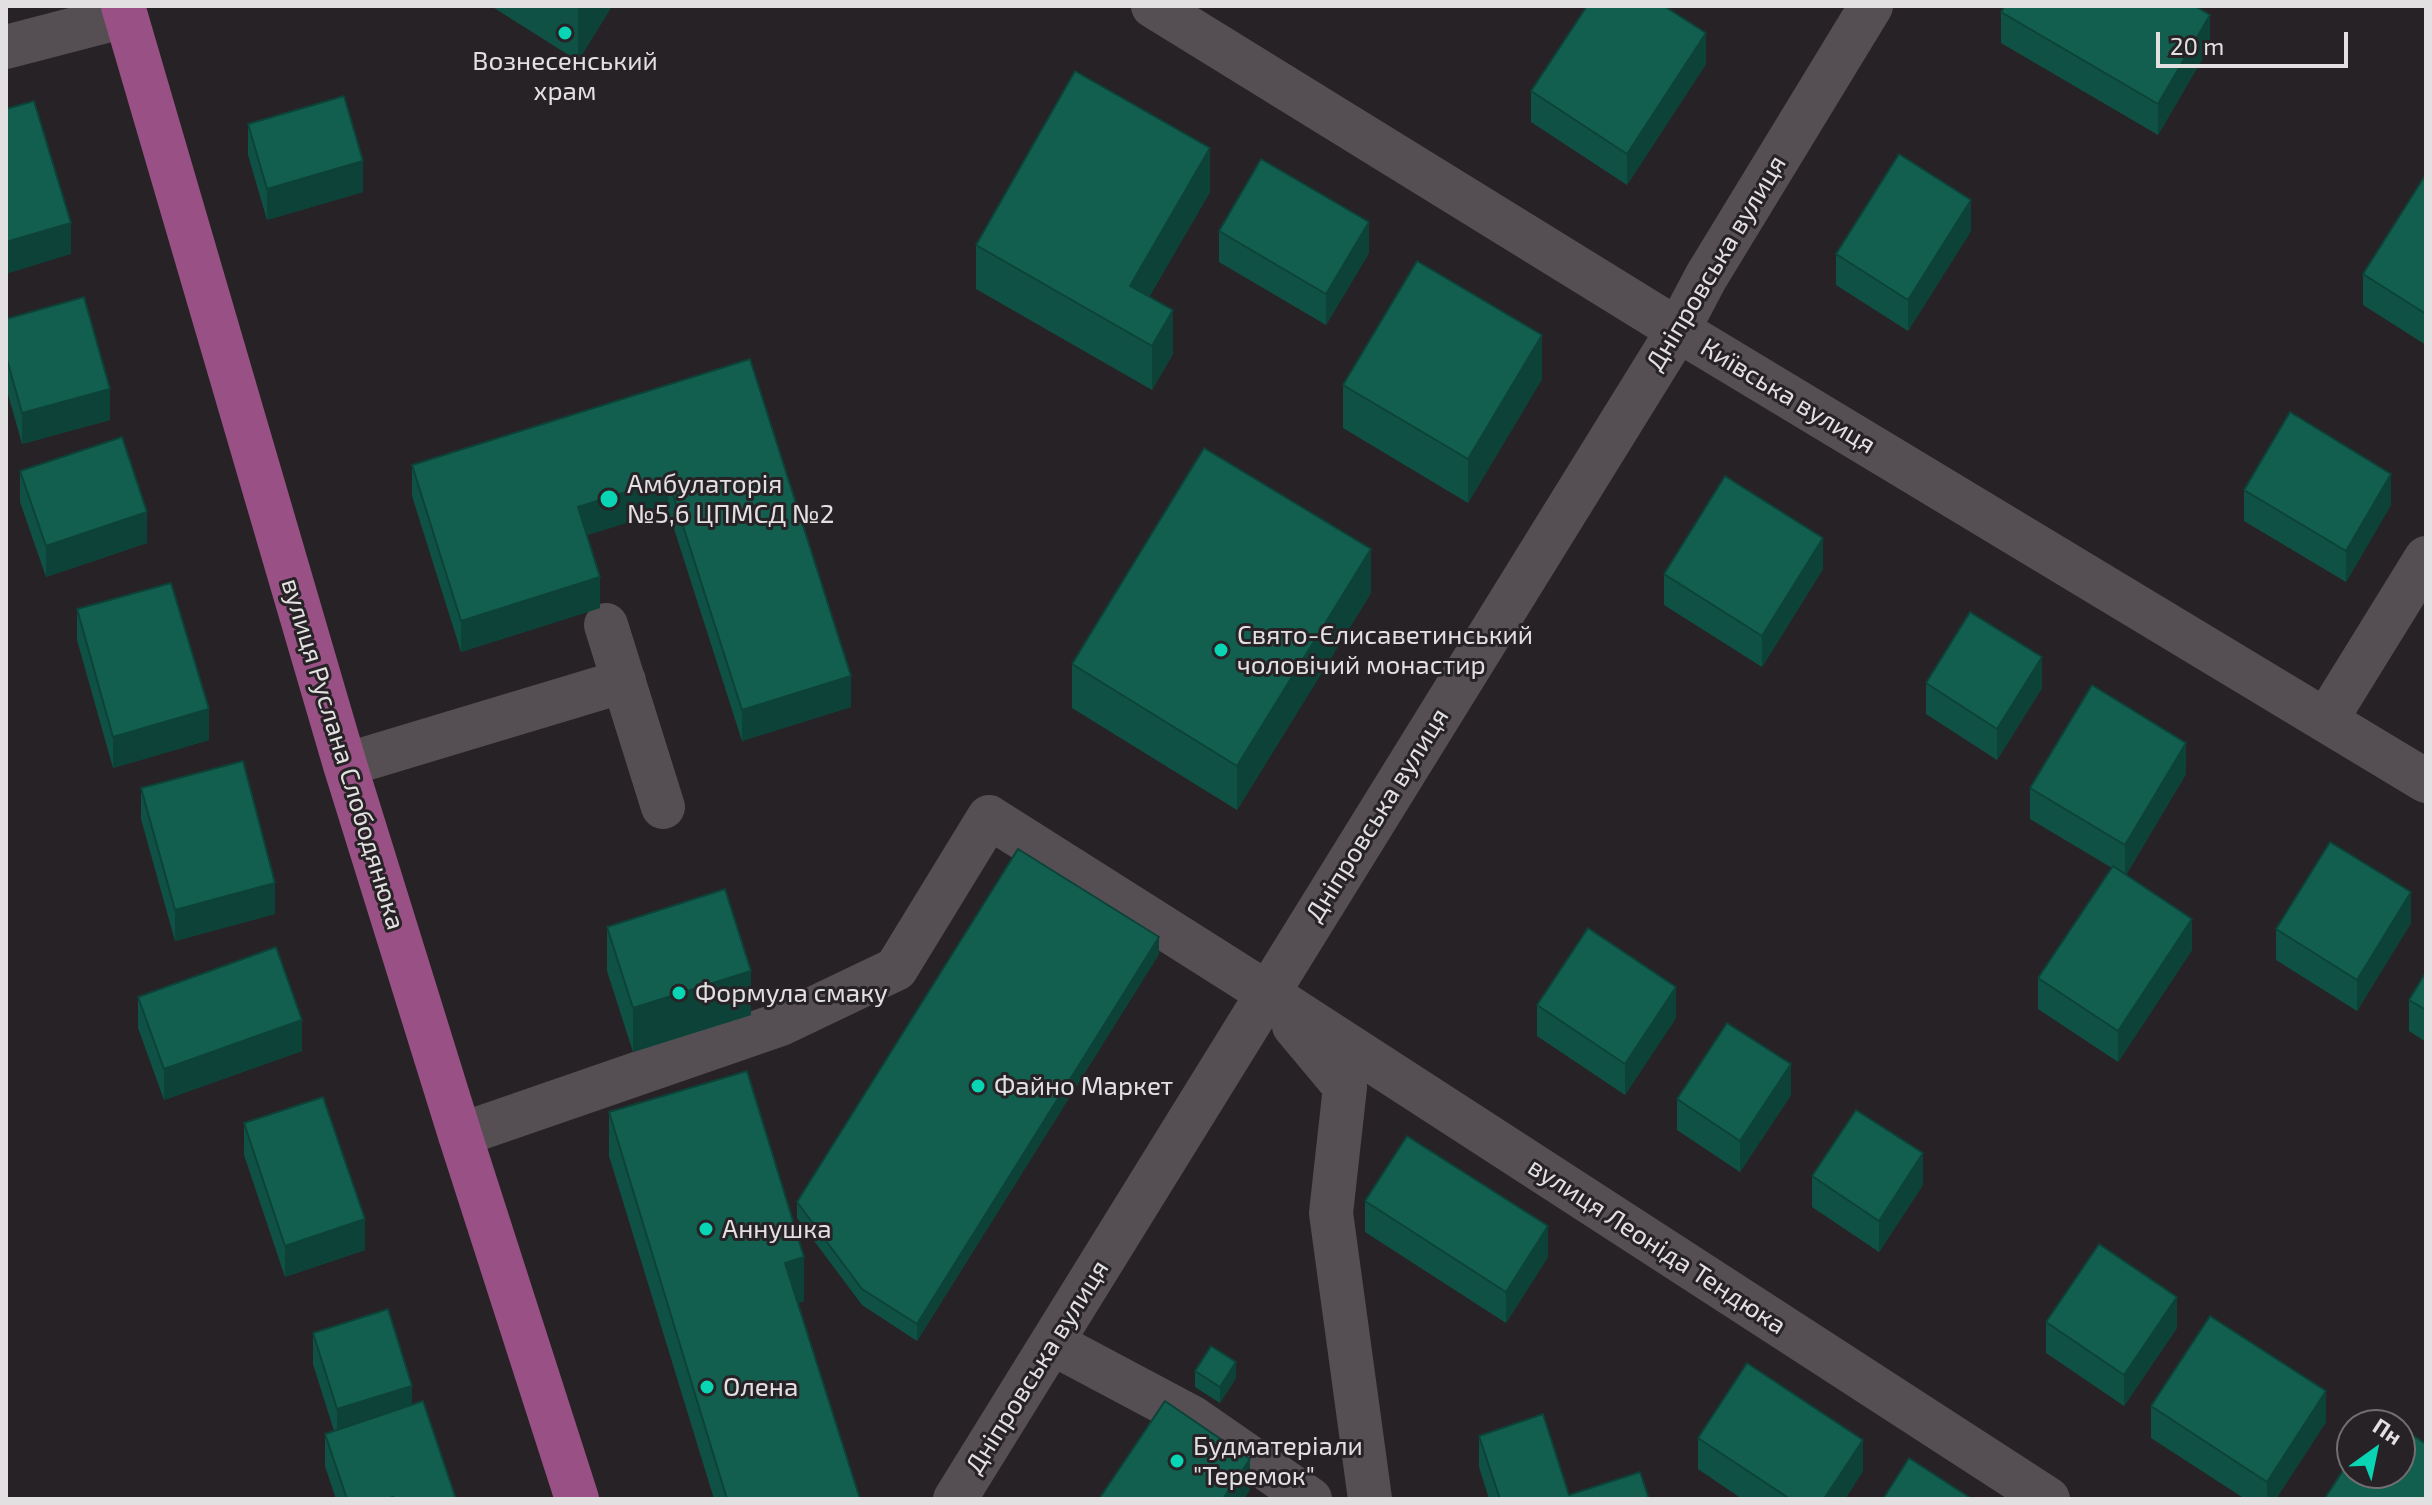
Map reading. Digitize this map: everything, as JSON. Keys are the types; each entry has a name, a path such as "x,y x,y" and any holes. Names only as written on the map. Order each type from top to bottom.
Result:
{"main road":[{"name":"вулиця Руслана Слободянюка","path":"124,11 345,765 577,1499"}],"street":[{"name":"Київська вулиця","path":"1153,6 1678,330 2426,781"},
{"name":"Дніпровська вулиця","path":"955,1499 1678,330 1706,277 1871,6"},
{"path":"6,47 124,11"},
{"path":"2326,720 2426,558"},
{"path":"606,625 663,807"},
{"path":"345,765 624,681"},
{"name":"вулиця Леоніда Тендюка","path":"460,1135 781,1024 896,969 989,817 1267,993 2048,1499"},
{"path":"1267,993 1345,1087 1331,1213 1370,1499"},
{"path":"1052,1343 1193,1418 1310,1499"}],"building":[{"path":"1587,6 1664,6 1706,33 1627,154 1531,91"},
{"path":"2005,6 2195,6 2210,15 2158,104 2001,12"},
{"path":"1075,71 1210,148 1130,286 1173,310 1152,346 976,245"},
{"path":"344,96 363,161 267,189 248,124"},
{"path":"34,101 71,223 6,242 6,109"},
{"path":"1899,154 1971,200 1908,300 1836,254"},
{"path":"1261,159 1369,222 1326,294 1219,231"},
{"path":"2426,174 2426,314 2363,274"},
{"path":"1417,261 1542,335 1468,459 1343,385"},
{"path":"84,297 110,389 22,413 6,356 6,319"},
{"path":"750,359 851,676 742,710 668,479 578,507 600,577 461,621 412,465"},
{"path":"2290,412 2391,474 2346,551 2244,490"},
{"path":"122,437 147,512 46,546 20,471"},
{"name":"Свято-Єлисаветинський чоловічий монастир","path":"1204,448 1371,549 1237,766 1072,664"},
{"path":"1725,476 1823,538 1762,636 1664,574"},
{"path":"171,583 209,709 113,737 77,609"},
{"path":"1970,612 2042,657 1997,729 1926,683"},
{"path":"2092,685 2186,743 2125,845 2030,788"},
{"path":"243,761 275,883 175,910 141,788"},
{"path":"2330,842 2411,892 2357,980 2276,929"},
{"name":"Файно Маркет","path":"1018,849 1159,937 917,1324 862,1289 797,1202"},
{"path":"2113,866 2192,919 2118,1031 2038,978"},
{"path":"725,889 751,971 633,1008 607,927"},
{"path":"1588,928 1676,987 1625,1064 1537,1005"},
{"path":"276,947 302,1020 164,1069 138,997"},
{"path":"2426,972 2426,1010 2409,1000"},
{"path":"1727,1023 1791,1064 1740,1141 1677,1099"},
{"path":"747,1071 804,1257 785,1263 860,1499 727,1499 609,1112"},
{"path":"323,1097 365,1219 285,1246 244,1123"},
{"path":"1856,1110 1923,1153 1879,1221 1812,1176"},
{"path":"1407,1136 1548,1226 1506,1292 1365,1201"},
{"path":"2099,1244 2177,1297 2124,1375 2046,1322"},
{"path":"388,1309 412,1386 337,1409 313,1333"},
{"path":"2210,1316 2326,1391 2267,1482 2151,1406"},
{"path":"1211,1346 1236,1362 1220,1387 1195,1371"},
{"path":"1747,1363 1863,1440 1824,1499 1790,1499 1698,1438"},
{"path":"423,1401 456,1499 347,1499 325,1434"},
{"path":"1165,1401 1250,1459 1223,1499 1099,1499"},
{"path":"1543,1414 1569,1495 1640,1472 1649,1499 1500,1499 1479,1436"},
{"path":"2416,1437 2426,1444 2426,1499 2325,1498 2336,1481 2336,1489 2416,1489"},
{"path":"1909,1458 1972,1499 1883,1499"}],"place":[{"name":"Вознесенський храм","path":"565,33"},
{"name":"Амбулаторія №5,6 ЦПМСД №2","path":"609,499"},
{"name":"Свято-Єлисаветинський чоловічий монастир","path":"1221,650"},
{"name":"Формула смаку","path":"679,993"},
{"name":"Файно Маркет","path":"978,1086"},
{"name":"Аннушка","path":"706,1229"},
{"name":"Олена","path":"707,1387"},
{"name":"Будматеріали \"Теремок\"","path":"1177,1461"}]}
